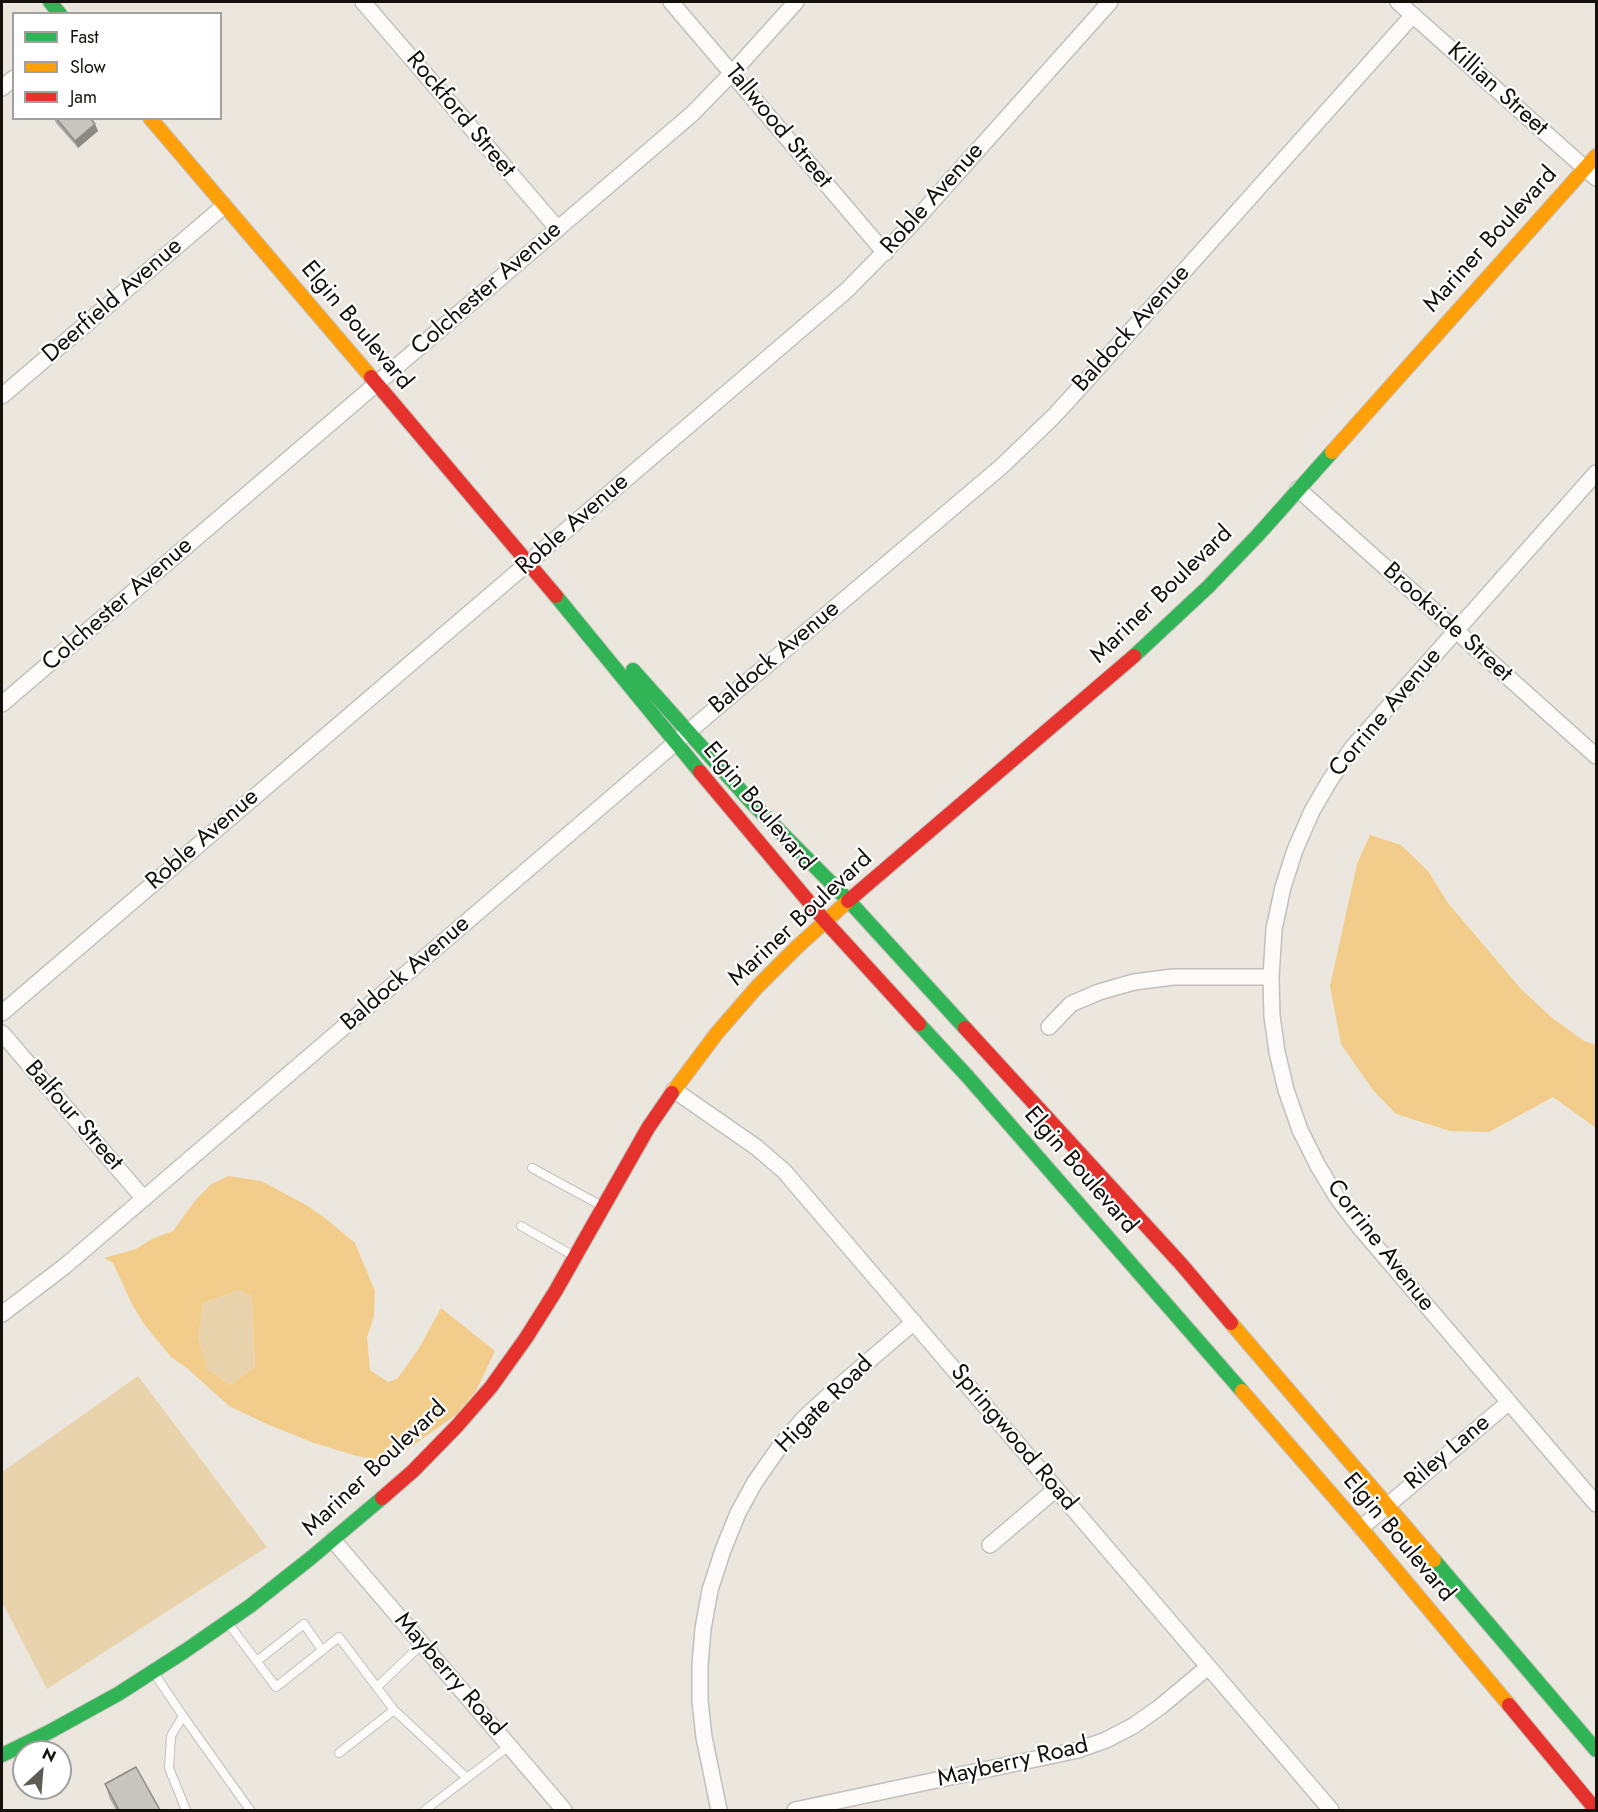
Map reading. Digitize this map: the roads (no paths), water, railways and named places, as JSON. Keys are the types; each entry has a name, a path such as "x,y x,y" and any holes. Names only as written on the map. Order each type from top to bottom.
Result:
{"main road":[{"name":"Elgin Boulevard","path":"152,120 529,562 675,743 825,921 976,1086 1361,1528 1596,1810"},
{"name":"Mariner Boulevard","path":"2,1755 118,1694 185,1652 250,1606 333,1540 413,1471 491,1387 526,1338 648,1128 717,1033 757,987 825,921 1153,640 1208,587 1591,173 1596,156"},
{"name":"Elgin Boulevard","path":"529,562 559,586 752,802 849,901 1182,1265 1596,1750"}],"street":[{"name":"Rockford Street","path":"363,2 558,229"},
{"name":"Tallwood Street","path":"671,2 885,253"},
{"name":"Colchester Avenue","path":"2,704 692,114 796,2"},
{"name":"Roble Avenue","path":"2,1013 847,290 885,253 1110,2"},
{"name":"Killian Street","path":"1398,2 1591,173"},
{"name":"Baldock Avenue","path":"2,1314 65,1266 1002,466 1054,416 1413,15"},
{"name":"Deerfield Avenue","path":"2,396 224,206"},
{"name":"Corrine Avenue","path":"1596,473 1353,748 1330,780 1312,811 1295,850 1283,887 1274,929 1271,977 1273,1025 1286,1090 1300,1130 1317,1166 1361,1230 1596,1504"},
{"name":"Brookside Street","path":"1298,489 1596,756"},
{"path":"1049,1027 1071,1004 1099,992 1134,982 1173,976 1271,977"},
{"name":"Balfour Street","path":"2,1033 144,1199"},
{"name":"Springwood Road","path":"674,1090 756,1147 784,1171 1331,1810"},
{"name":"Higate Road","path":"719,1810 704,1737 700,1701 700,1665 708,1600 723,1550 747,1497 778,1449 803,1419 914,1322"},
{"name":"Riley Lane","path":"1361,1528 1509,1402"},
{"path":"990,1545 1056,1489"},
{"name":"Mayberry Road","path":"333,1540 564,1810"},
{"name":"Mayberry Road","path":"795,1810 1067,1753 1106,1740 1133,1726 1160,1707 1208,1666"}],"lane":[{"path":"532,1168 604,1206"},
{"path":"521,1226 575,1257"},
{"path":"227,1622 276,1687 339,1637 394,1710 467,1778"},
{"path":"257,1661 289,1639 304,1624 322,1650"},
{"path":"376,1687 422,1644"},
{"path":"301,1655 307,1663"},
{"path":"153,1672 250,1810"},
{"path":"339,1753 394,1710"},
{"path":"183,1716 171,1736 169,1768 186,1810"},
{"path":"425,1810 509,1746"}]}
